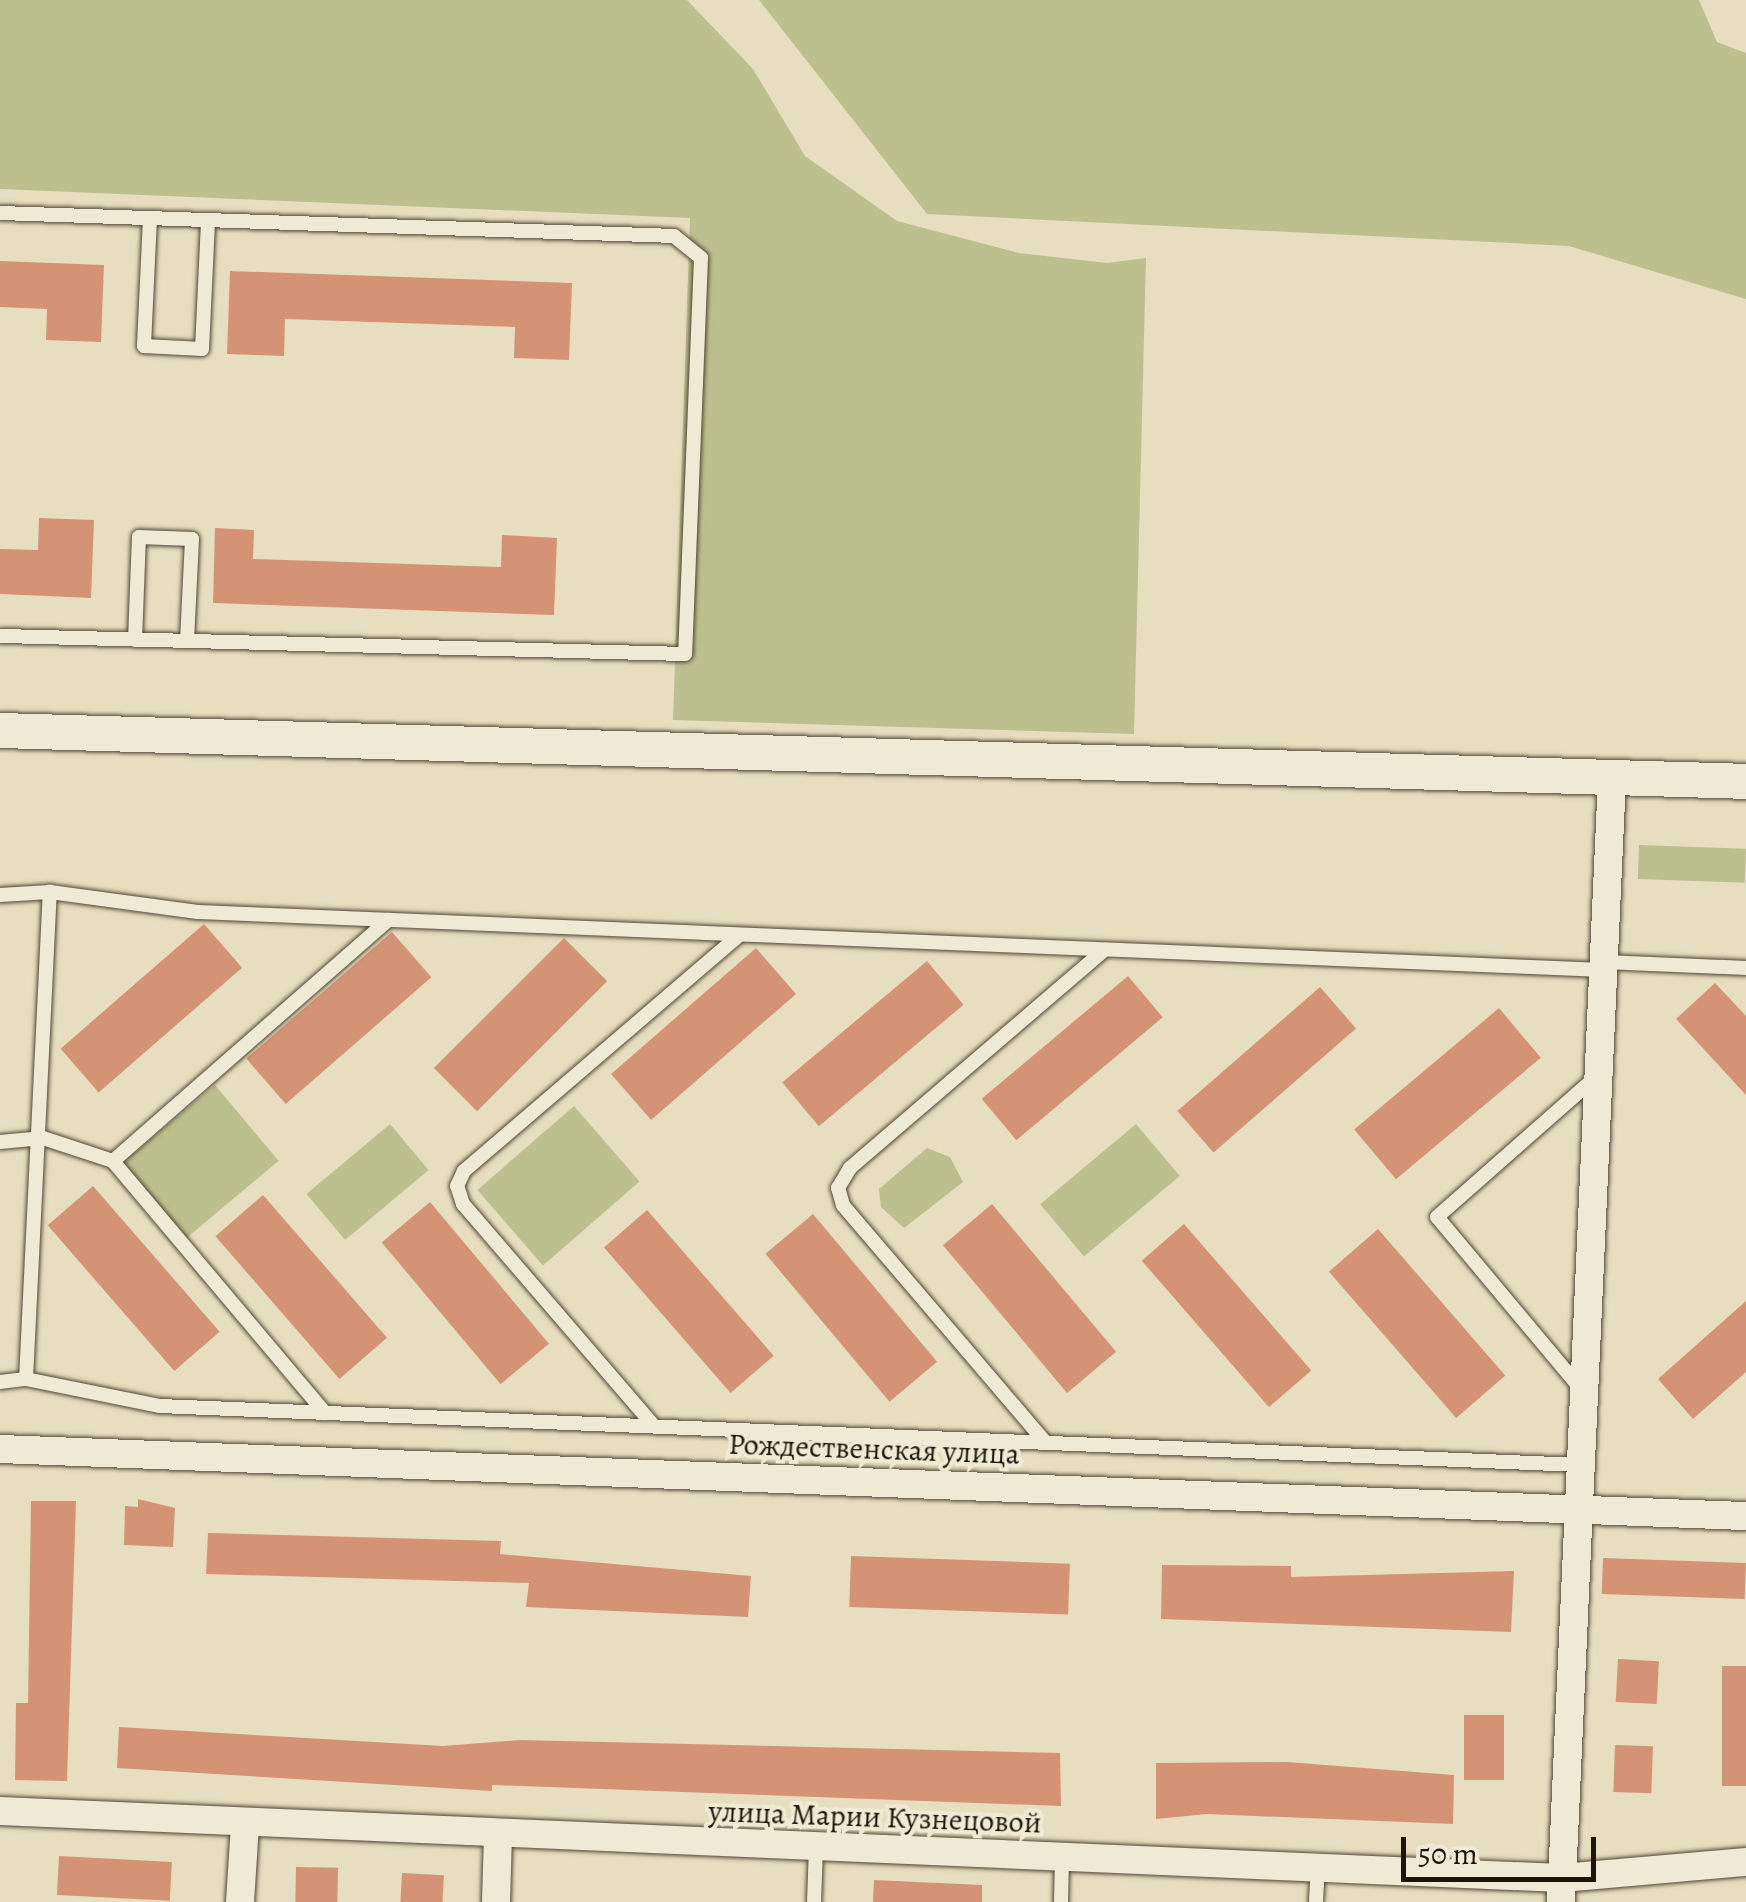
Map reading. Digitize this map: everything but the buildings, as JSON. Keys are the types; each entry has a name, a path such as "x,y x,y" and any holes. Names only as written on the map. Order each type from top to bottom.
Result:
{"street":[{"path":"0,730 1746,781"},
{"path":"1562,1890 1612,777"},
{"name":"Рождественская улица","path":"0,1448 1746,1516"},
{"name":"улица Марии Кузнецовой","path":"0,1811 245,1825 1318,1868 1562,1890 1746,1862"},
{"path":"240,1902 245,1825"},
{"path":"496,1902 498,1834"}],"lane":[{"path":"0,213 674,236 701,258 684,654 0,636"},
{"path":"150,218 144,346 202,349 208,220"},
{"path":"135,640 139,537 192,539 188,641"},
{"path":"0,895 50,892 198,912 1104,950 1746,968"},
{"path":"26,1379 43,1138 50,892"},
{"path":"113,1161 388,920"},
{"path":"654,1426 463,1204 457,1186 464,1171 738,934"},
{"path":"1046,1443 842,1205 838,1188 850,1168 1104,950"},
{"path":"1585,1393 1437,1217 1599,1074"},
{"path":"0,1142 43,1138 113,1161 324,1413"},
{"path":"0,1382 26,1379 160,1406 1582,1465"},
{"path":"814,1902 816,1847"},
{"path":"1061,1902 1062,1857"},
{"path":"1316,1902 1318,1868"}],"green space":[{"path":"0,0 687,0 753,69 805,156 897,221 1019,253 1107,263 1146,258 1134,734 673,720 690,218 0,189"},
{"path":"759,0 1699,0 1717,42 1746,53 1746,299 1569,246 927,214"},
{"path":"1639,845 1746,849 1745,883 1638,879"},
{"path":"215,1085 279,1161 186,1239 122,1163"},
{"path":"574,1106 640,1181 543,1265 477,1190"},
{"path":"390,1124 429,1170 345,1240 307,1194"},
{"path":"1136,1124 1180,1176 1084,1256 1040,1204"},
{"path":"927,1148 950,1157 963,1182 904,1228 881,1207 879,1189"}]}
